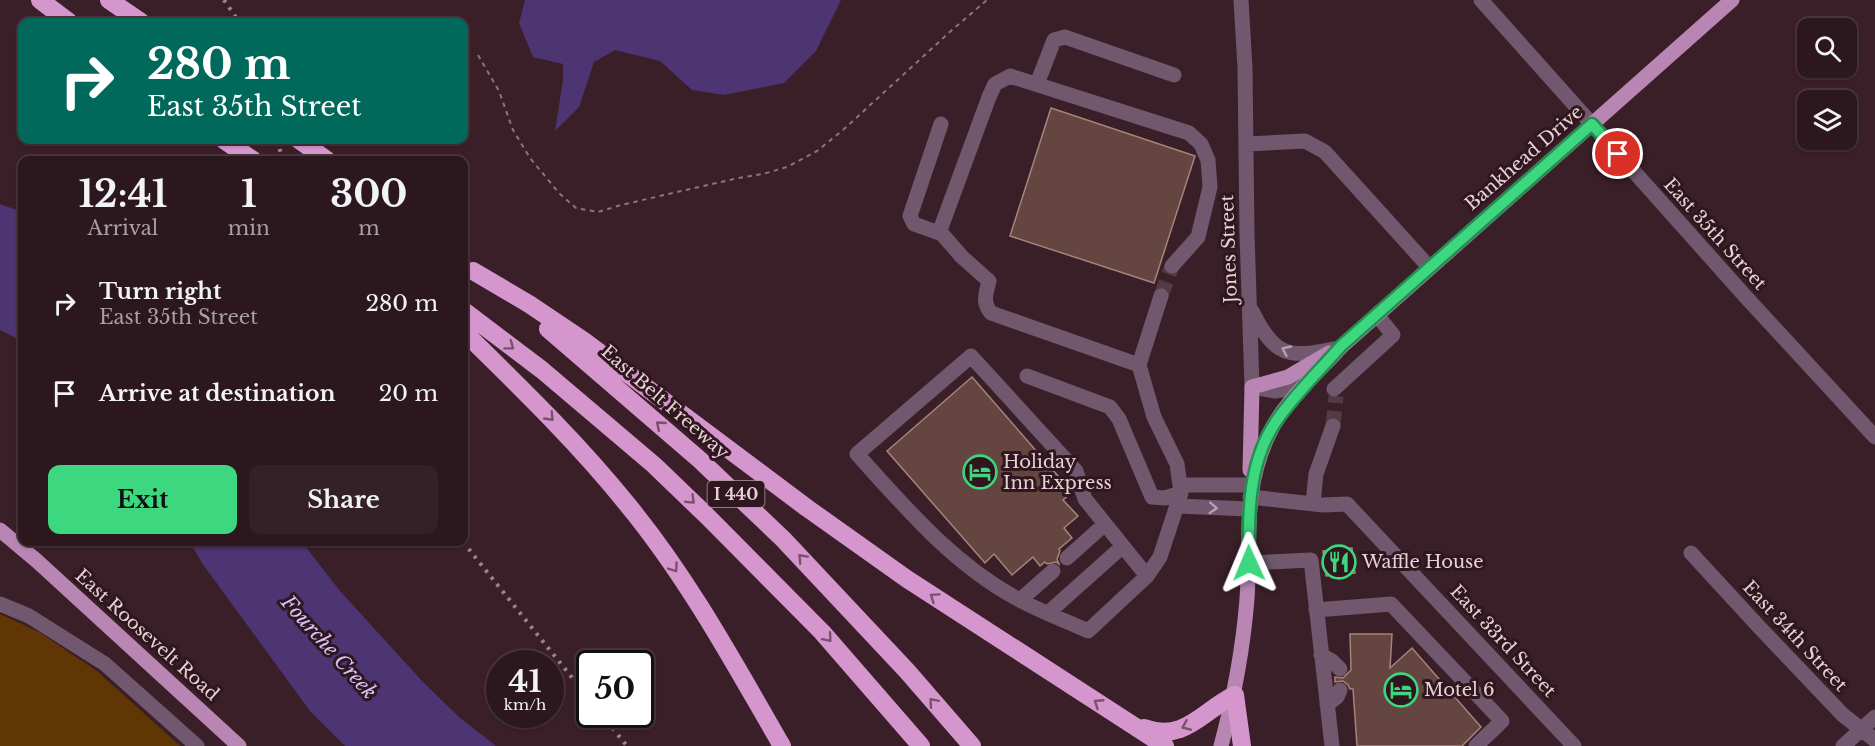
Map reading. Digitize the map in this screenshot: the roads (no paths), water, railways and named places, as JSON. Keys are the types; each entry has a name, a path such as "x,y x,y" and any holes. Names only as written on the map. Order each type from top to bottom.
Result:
{"highway":[{"path":"40,0 64,18"},
{"path":"113,2 135,18"},
{"path":"230,144 247,156"},
{"path":"305,144 321,156"},
{"path":"468,267 584,341 807,508 907,579 1165,746"},
{"name":"East Belt Freeway","path":"468,267 619,389 700,460 783,538 907,671 972,746"},
{"name":"I 440","path":"468,314 542,370 662,472 822,632 921,746"},
{"path":"468,336 561,428 627,504 693,595 782,746"},
{"path":"1127,721 1154,732 1180,730 1192,724 1221,701 1235,695 1242,746"}],"main road":[{"name":"Bankhead Drive","path":"1221,746 1235,695 1240,666 1249,563 1249,497 1260,455 1270,432 1289,404 1341,346 1732,0"},
{"name":"Bankhead Drive","path":"1252,387 1288,377 1341,346"},
{"name":"Jones Street","path":"1249,497 1252,387"},
{"name":"East Roosevelt Road","path":"0,530 18,545"},
{"name":"East Roosevelt Road","path":"19,546 239,746"}],"street":[{"name":"Jones Street","path":"1241,0 1245,68 1252,387"},
{"name":"East 35th Street","path":"1481,0 1745,296 1875,437"},
{"path":"1037,84 1054,40 1065,37 1174,75"},
{"path":"939,233 995,84 1010,76 1189,133 1201,144 1208,160 1210,187 1198,237 1172,266"},
{"path":"941,124 910,216 914,224 939,233 989,281 984,300 991,314 1139,365"},
{"path":"1247,144 1305,141 1325,152 1429,267"},
{"path":"1147,576 1085,499 1076,471 971,356 857,454 925,529 972,570 1020,600 1088,631 1147,576 1160,557 1179,495 1177,464 1154,417 1139,365 1161,296"},
{"path":"1250,308 1275,345 1288,353 1308,354 1341,346"},
{"path":"1320,370 1332,384 1335,392 1393,335 1377,315"},
{"path":"1027,376 1110,407 1119,419 1152,497 1165,498 1179,495 1249,497"},
{"path":"1252,387 1275,391 1305,386"},
{"path":"1313,503 1316,474 1333,426"},
{"path":"1179,495 1249,497"},
{"name":"East 33rd Street","path":"1249,497 1347,504 1574,746"},
{"path":"1067,558 1105,524"},
{"path":"1048,613 1123,546"},
{"name":"East 34th Street","path":"1691,553 1819,691 1843,715 1875,740"},
{"path":"1249,563 1311,560 1332,746"},
{"path":"1020,600 1053,571"},
{"path":"0,604 29,616 105,664 197,746"},
{"path":"1316,610 1391,604 1503,721 1476,746"},
{"path":"1321,655 1332,660 1340,669"},
{"path":"1327,705 1337,697 1340,690"},
{"path":"1843,746 1875,717"}],"water":[{"path":"525,0 841,0 816,51 784,83 724,95 692,90 660,61 615,50 594,62 579,107 555,131 563,80 563,64 533,57 519,23"},
{"path":"0,204 18,211 18,339 0,330"},
{"name":"Fourche Creek","path":"192,546 305,546 340,591 422,681 459,717 496,746 345,746 310,711 202,563"}],"tunnel":[{"path":"1161,296 1172,266"},
{"path":"1333,426 1336,396"}],"railway":[{"path":"224,0 236,18"},
{"path":"279,144 281,156"},
{"path":"466,546 576,683"},
{"path":"612,728 627,746"}],"place":[{"name":"Holiday Inn Express","path":"980,472"},
{"name":"Waffle House","path":"1339,562"},
{"name":"Motel 6","path":"1401,690"}]}
